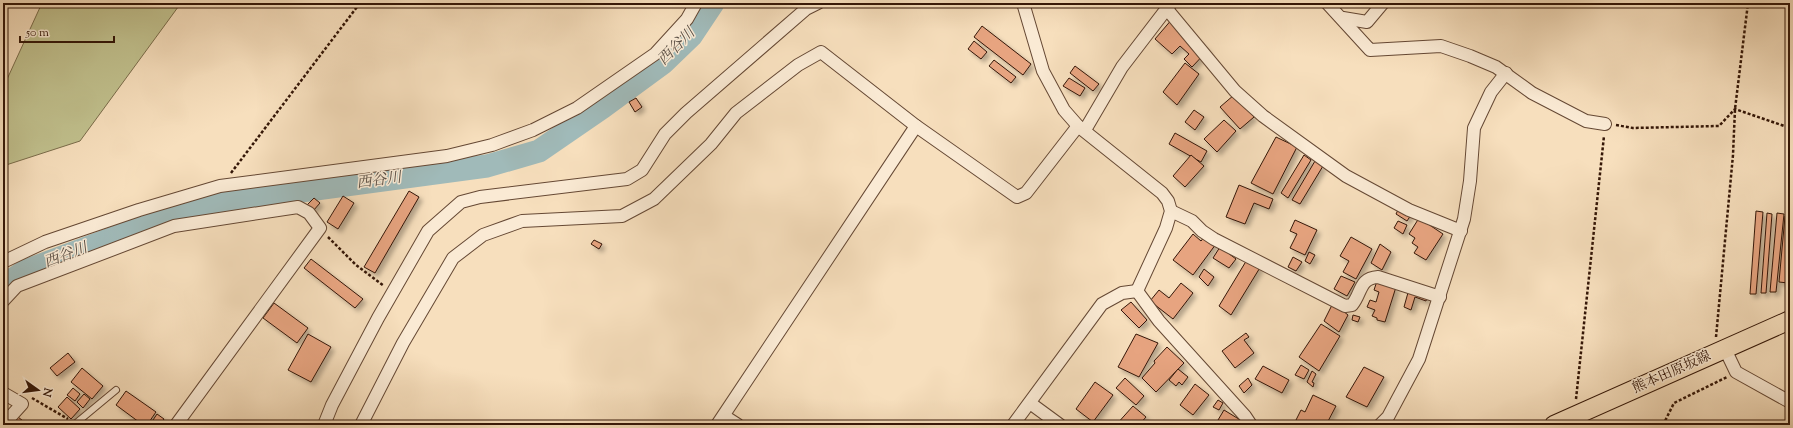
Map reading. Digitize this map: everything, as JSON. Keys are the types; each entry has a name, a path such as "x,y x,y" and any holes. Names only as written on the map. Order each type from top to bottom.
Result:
{"main road":[{"name":"熊本田原坂線","path":"1554,425 1790,320"}],"street":[{"path":"3,262 45,242 139,210 220,186 447,156 492,144 532,130 577,108 655,54 687,19 696,3"},
{"path":"324,425 332,405 392,293 428,232 461,202 480,197 627,179 642,170 665,134 686,113 806,9 818,3"},
{"path":"1023,3 1043,71 1064,110 1081,128 1162,193 1168,201 1172,211 1166,228 1137,291"},
{"path":"1327,3 1343,18 1370,50 1441,46 1496,67 1532,93 1586,121 1605,124"},
{"path":"1343,18 1367,22 1383,3"},
{"path":"361,425 403,343 453,258 483,235 522,221 622,216 654,199 711,144 736,113 798,65 822,52 916,126 1017,197 1026,193 1081,128 1122,67 1169,5 1235,92 1263,116 1346,176 1408,210 1461,230"},
{"path":"1380,425 1388,417 1419,359 1464,219 1470,181 1474,128 1491,92 1506,73"},
{"path":"738,425 721,420 916,126"},
{"path":"3,302 17,286 174,226 298,207 309,212 320,228 176,425"},
{"path":"1172,211 1192,221 1202,231 1214,239 1345,306 1352,305 1364,283 1372,277 1378,277 1440,297"},
{"path":"1013,425 1102,304 1122,293 1137,291"},
{"path":"1137,291 1159,321 1245,416 1251,425"},
{"path":"1720,351 1736,372 1790,402"},
{"path":"3,393 22,404 3,425"},
{"path":"1030,403 1060,425"}],"lane":[{"path":"76,424 116,390"}],"path":[{"path":"220,186 360,3"},
{"path":"1720,351 1717,318 1733,155 1735,109 1748,3"},
{"path":"1575,416 1605,124 1633,128 1719,126 1735,109"},
{"path":"1735,109 1790,128"},
{"path":"320,228 356,266 392,293"},
{"path":"1663,425 1674,403 1736,372"},
{"path":"22,404 31,398 76,424"}],"green space":[{"path":"42,3 181,3 80,141 3,166 3,88"}],"building":[{"path":"1173,18 1208,50 1192,67 1184,59 1189,54 1180,46 1172,54 1155,39"},
{"path":"982,26 1031,64 1023,75 974,37"},
{"path":"974,41 987,52 981,59 968,49"},
{"path":"994,60 1016,77 1011,83 989,66"},
{"path":"1185,63 1199,74 1177,105 1163,92"},
{"path":"1075,66 1099,84 1093,91 1070,73"},
{"path":"1069,78 1085,88 1080,96 1063,86"},
{"path":"1234,95 1254,117 1240,129 1220,107"},
{"path":"636,98 642,107 635,112 629,102"},
{"path":"1194,110 1204,117 1195,130 1185,122"},
{"path":"1224,120 1236,131 1217,152 1204,139"},
{"path":"1175,133 1207,151 1201,162 1169,144"},
{"path":"1276,137 1297,147 1273,194 1251,183"},
{"path":"1191,155 1204,166 1185,187 1173,176"},
{"path":"1304,155 1311,160 1288,198 1281,193"},
{"path":"1315,161 1323,166 1300,204 1292,200"},
{"path":"1239,185 1273,199 1269,209 1254,203 1245,224 1226,217"},
{"path":"409,191 419,197 375,273 364,267"},
{"path":"343,196 354,203 338,229 327,222"},
{"path":"314,198 320,203 313,211 307,205"},
{"path":"1399,208 1411,215 1407,221 1396,214"},
{"path":"1756,211 1763,212 1756,294 1750,294"},
{"path":"1767,213 1772,214 1766,293 1761,293"},
{"path":"1777,213 1784,214 1776,292 1770,292"},
{"path":"1785,216 1790,216 1788,283 1779,282"},
{"path":"1419,218 1443,234 1426,260 1414,253 1418,247 1412,243 1415,238 1409,234"},
{"path":"1295,220 1317,230 1305,255 1290,248 1297,234 1290,231"},
{"path":"1398,221 1407,225 1403,234 1394,228"},
{"path":"1193,234 1201,241 1205,236 1216,244 1193,275 1173,260"},
{"path":"1351,237 1372,249 1356,279 1343,272 1349,261 1340,256"},
{"path":"594,240 602,244 599,249 591,244"},
{"path":"1380,244 1391,252 1382,270 1371,263"},
{"path":"1220,247 1236,259 1229,268 1213,258"},
{"path":"1309,252 1315,255 1310,264 1305,261"},
{"path":"1293,257 1302,262 1296,271 1288,267"},
{"path":"1248,258 1261,266 1231,315 1219,306"},
{"path":"311,259 363,299 355,308 304,268"},
{"path":"1204,269 1214,277 1208,286 1199,277"},
{"path":"1341,276 1355,282 1347,296 1334,289"},
{"path":"1377,281 1396,287 1385,322 1377,320 1377,318 1372,316 1375,310 1367,307 1370,300 1376,302 1379,292 1374,290"},
{"path":"1181,283 1193,293 1173,319 1150,301 1159,290 1169,298"},
{"path":"1409,289 1428,295 1426,301 1415,297 1411,310 1404,307"},
{"path":"1131,302 1147,320 1139,328 1121,310"},
{"path":"274,303 308,328 297,343 263,318"},
{"path":"1333,303 1348,315 1339,332 1324,321"},
{"path":"1353,315 1360,317 1358,322 1352,320"},
{"path":"1321,324 1340,336 1319,371 1299,357"},
{"path":"1246,333 1249,337 1244,340 1254,353 1235,368 1222,351"},
{"path":"308,334 331,347 311,382 288,370"},
{"path":"1136,334 1158,343 1139,377 1118,367"},
{"path":"1167,347 1184,363 1156,392 1142,378 1155,363 1154,361"},
{"path":"68,353 75,362 57,376 50,368"},
{"path":"1301,365 1309,370 1304,379 1295,375"},
{"path":"1263,366 1289,380 1282,393 1255,379"},
{"path":"1364,367 1384,377 1367,407 1346,397"},
{"path":"82,368 103,386 92,399 71,382"},
{"path":"1178,369 1188,377 1182,385 1179,382 1176,386 1169,380"},
{"path":"1312,371 1316,374 1312,382 1314,383 1313,387 1307,382"},
{"path":"1125,378 1144,396 1136,405 1116,388"},
{"path":"1248,378 1252,385 1244,393 1239,386"},
{"path":"1095,382 1113,395 1093,422 1076,409"},
{"path":"1195,384 1209,395 1193,415 1180,405"},
{"path":"73,388 80,394 75,401 67,395"},
{"path":"126,391 156,412 147,425 143,425 116,405"},
{"path":"84,394 90,399 83,408 77,402"},
{"path":"1313,395 1336,406 1326,425 1294,424 1301,410 1305,412"},
{"path":"67,397 80,409 71,419 58,407"},
{"path":"1218,400 1223,403 1219,410 1213,407"},
{"path":"1133,406 1146,417 1139,425 1116,425"},
{"path":"1224,410 1242,421 1239,425 1215,425"},
{"path":"157,414 164,419 160,425 153,425 151,423"},
{"path":"18,417 27,424 12,425"}],"waterway":[{"name":"西谷川","path":"3,286 25,271 204,204 487,166 539,151 663,63 691,36 713,3"}]}
